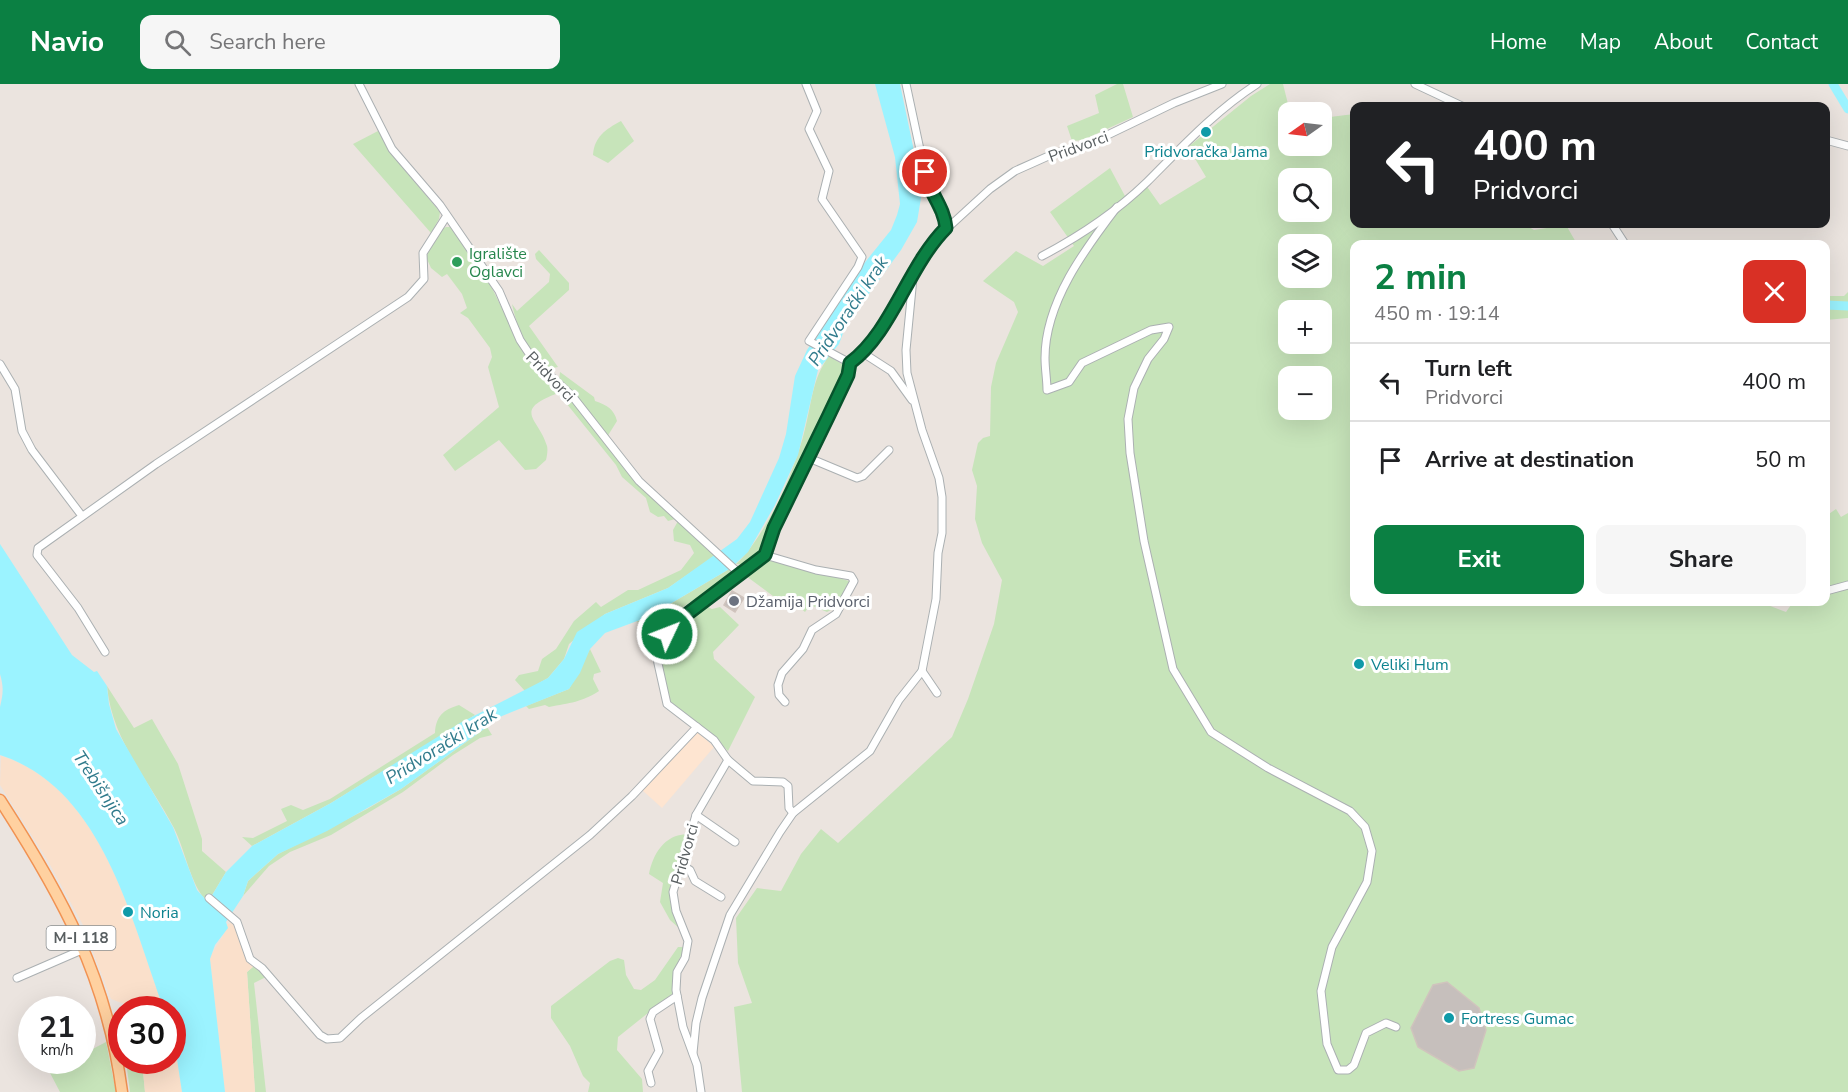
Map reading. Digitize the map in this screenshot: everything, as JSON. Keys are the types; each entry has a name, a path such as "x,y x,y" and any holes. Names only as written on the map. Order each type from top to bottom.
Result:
{"main road":[{"name":"M-I 118","path":"0,800 41,863 84,949 109,1018 122,1092"}],"street":[{"name":"Pridvorci","path":"359,84 392,149 440,205 446,217 473,250 499,291 520,340 532,358 573,397 639,481 741,574"},
{"path":"793,813 789,808 788,786 783,782 753,781 728,760 714,740 668,704 659,673 659,651 671,628 678,621 765,555 779,515 848,375 850,363 809,341 858,267 862,257 822,200 829,171 809,129 817,111 806,84"},
{"path":"906,84 928,187 942,208 946,228"},
{"name":"Pridvorci","path":"850,363 863,353 928,245 1015,171 1053,154 1091,143 1174,103 1221,84"},
{"path":"1042,256 1073,239 1118,207 1208,122 1257,84"},
{"path":"1414,84 1453,102"},
{"path":"1830,141 1848,146"},
{"path":"1118,207 1086,249 1054,309 1044,356 1047,390 1069,382 1082,363 1151,330 1169,327 1164,339 1148,359 1134,388 1128,419 1130,453 1144,541 1173,669 1211,732 1268,768 1350,812 1365,827 1372,850 1367,882 1332,946 1321,991 1327,1044 1338,1070 1348,1070 1354,1065 1366,1033 1386,1023 1396,1026"},
{"path":"105,652 78,608 37,555 38,548 347,335 408,297 424,279 423,253 446,217"},
{"name":"Pridvorci","path":"693,1053 696,1023 702,998 730,915 793,813 870,752 899,700 922,671 936,599 938,553 942,533 942,497 939,478 914,402 906,351 913,273"},
{"path":"863,353 891,371 914,402"},
{"path":"0,364 15,388 22,431 32,450 82,516"},
{"path":"809,458 857,478 863,476 889,450"},
{"path":"765,555 816,570 851,576 854,581 836,614 812,630 803,649 782,673 778,685 779,695 785,702"},
{"path":"1830,590 1848,585"},
{"path":"922,671 937,693"},
{"path":"209,898 237,922 250,959 262,968 320,1035 327,1039 340,1038 361,1018 590,835 632,796 697,728"},
{"name":"Pridvorci","path":"701,1092 677,996 675,982 685,957 688,941 673,901 681,864 696,815 728,760"},
{"path":"696,815 735,842"},
{"path":"681,864 690,870 695,881 721,897"},
{"path":"17,978 84,949"},
{"path":"651,1083 648,1071 656,1059 659,1044 650,1019 652,1012 677,996"}],"shaded area":[{"path":"698,732 714,747 662,808 642,790"}],"green space":[{"path":"1117,84 1123,84 1133,117 1083,140 1072,141 1067,126 1099,113 1095,95"},
{"path":"1270,84 1283,84 1288,102 1278,102 1278,156 1332,156 1332,117 1350,114 1350,228 1531,228 1534,230 1568,228 1575,240 1350,240 1350,606 1770,606 1786,612 1790,606 1830,606 1830,513 1836,509 1841,517 1848,513 1848,1092 742,1092 734,1007 752,1003 738,963 736,918 757,888 781,891 801,854 821,829 838,843 952,737 994,624 1002,580 982,543 975,519 977,486 972,470 978,443 990,436 991,387 996,363 1018,312 1014,302 983,281 1016,251 1043,266 1074,246 1050,212 1110,168 1125,196 1143,181 1160,205 1206,177 1188,147 1251,96"},
{"path":"621,121 634,141 608,163 593,155 598,138"},
{"path":"378,131 403,168 440,212 439,219 431,233 353,144"},
{"path":"450,227 486,276 525,355 542,375 568,396 636,483 675,519 668,521 664,516 658,517 650,512 646,498 622,477 616,465 558,393 544,399 532,410 532,416 547,448 546,460 536,469 525,470 499,440 455,471 443,455 499,407 488,367 492,357 490,348 468,318 460,313 467,308 462,294 447,274 442,277 431,268 426,257 439,231"},
{"path":"539,250 569,283 569,290 529,326 558,367 548,367 540,363 533,355 521,334 512,304 517,311 549,282 550,274 536,259 535,254"},
{"path":"1848,292 1848,318 1830,320 1830,296 1844,296"},
{"path":"829,356 848,368 846,374 757,554 747,565 736,564 769,519 787,482 805,429 819,373"},
{"path":"560,372 594,397 595,401 612,410 617,421 607,437 568,386 559,380"},
{"path":"678,521 716,555 668,588 605,614 569,644 564,659 548,678 525,691 515,680 519,675 538,671 542,659 556,649 574,621 596,602 601,607 628,590 638,590 681,570 694,553 690,545 674,541 673,530"},
{"path":"772,558 849,581 848,588 831,610 827,612 810,605 805,612 789,598 777,599 746,576"},
{"path":"731,568 734,576 717,589 709,590 655,625 636,622 648,617"},
{"path":"706,606 712,609 720,607 739,625 713,652 714,659 755,697 728,751 712,735 670,702 659,660 664,644 675,630"},
{"path":"590,649 601,672 594,674 593,679 599,691 587,698 570,703 529,709 526,706 569,689"},
{"path":"107,686 134,728 152,719 178,764 202,839 202,851 226,872 208,902 197,887 174,828 133,760 116,725"},
{"path":"459,705 475,715 331,803 252,846 242,837 253,838 287,821 281,809 291,805 303,810 330,799 435,733 441,714"},
{"path":"487,727 492,735 480,738 453,755 403,792 331,835 290,852 269,866 243,896 248,881 278,854 401,789"},
{"path":"687,834 671,892 680,929 670,920 660,902 663,883 649,874 653,859 661,847 672,838"},
{"path":"678,947 685,947 674,971 673,993 618,1037 617,1050 642,1079 643,1092 588,1092 590,1083 583,1076 570,1046 551,1018 551,1006 610,961 618,958 624,960 626,975 634,989 641,990 655,980"},
{"path":"254,966 258,967 266,977 254,983 266,1092 255,1092 247,972"},
{"path":"106,1042 108,1074 112,1074 116,1092 60,1092 51,1074 96,1074 96,1047"},
{"path":"128,1074 143,1074 145,1092 130,1092"}],"sand":[{"path":"1,756 36,772 65,796 89,827 125,899 159,996 110,996 83,925 48,861 0,785"},
{"path":"231,923 238,932 247,956 254,966 247,972 255,1092 225,1092 210,959 227,924"},
{"path":"143,1074 179,1074 182,1092 145,1092"}],"water":[{"path":"875,84 900,84 919,175 921,198 917,222 901,250 846,325 839,344 818,370 798,455 775,505 748,552 731,568 648,617 605,633 590,649 580,673 569,689 502,716 401,789 327,831 278,854 248,881 243,896 226,922 228,928 215,945 210,959 225,1092 182,1092 179,1074 186,1074 186,996 160,996 125,898 88,826 64,796 35,772 0,755 0,707 3,691 0,674 0,544 72,655 94,672 97,671 107,686 116,729 173,827 197,890 208,902 226,872 252,846 331,803 460,723 548,678 564,659 577,632 605,614 668,588 737,539 750,522 779,458 786,434 795,376 807,350 862,266 891,230 900,204 895,157"}],"building":[{"name":"Džamija Pridvorci","path":"732,591 744,598 735,612 724,605"},
{"name":"Fortress Gumac","path":"1447,982 1479,1008 1486,1030 1474,1068 1459,1071 1418,1047 1411,1028 1433,985"}],"waterway":[{"path":"1833,84 1848,109"},
{"path":"1830,305 1848,306"}],"place":[{"name":"Pridvoračka Jama","path":"1206,132"},
{"name":"Igralište Oglavci","path":"457,262"},
{"name":"Džamija Pridvorci","path":"734,601"},
{"name":"Veliki Hum","path":"1359,664"},
{"name":"Noria","path":"128,912"},
{"name":"Fortress Gumac","path":"1449,1018"}],"route":[{"path":"667,634 678,621 765,555 779,515 848,375 850,363 863,353 907,286 928,245 946,228 942,208 928,187 925,172"}],"water label":[{"name":"Pridvorački krak","path":"848,311"},
{"name":"Pridvorački krak","path":"441,746"},
{"name":"Trebišnjica","path":"101,788"}]}
